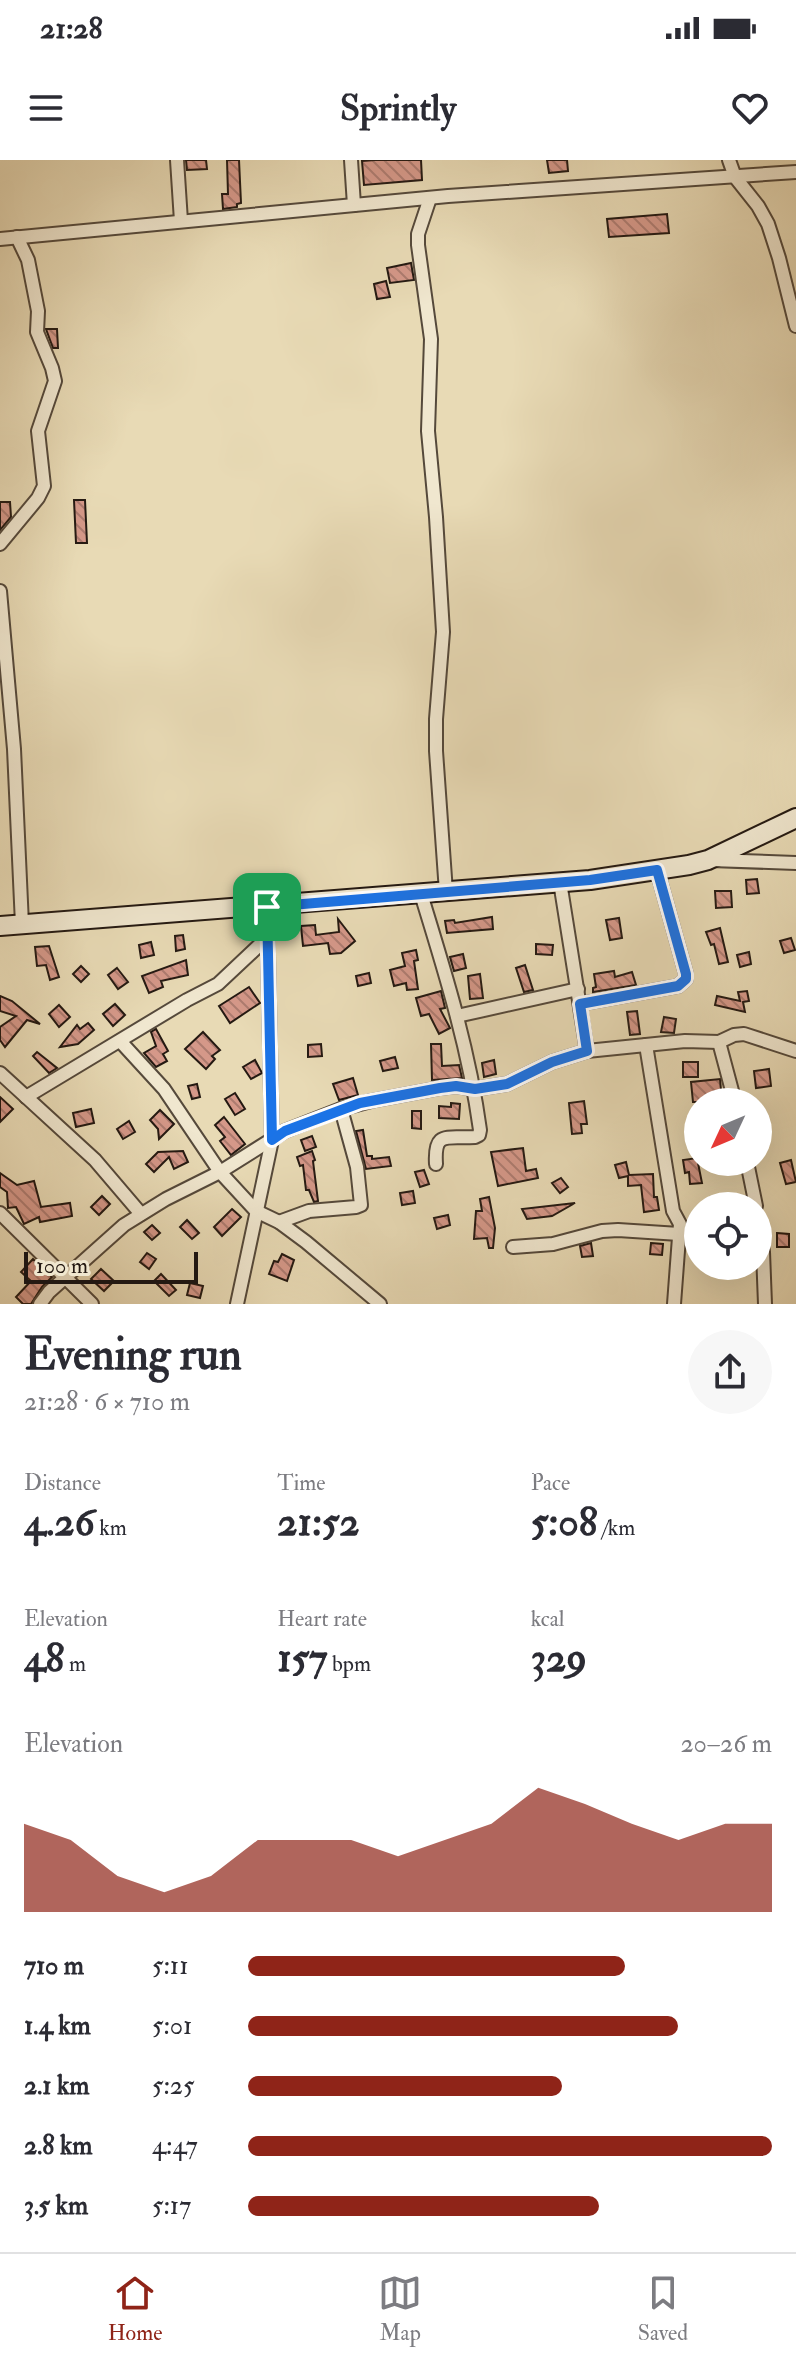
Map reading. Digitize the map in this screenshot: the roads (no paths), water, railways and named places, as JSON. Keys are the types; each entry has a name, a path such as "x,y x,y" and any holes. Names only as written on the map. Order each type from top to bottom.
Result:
{"street":[{"path":"177,160 181,221"},
{"path":"351,160 354,205"},
{"path":"729,160 735,177 768,224 796,326"},
{"path":"0,239 430,198 796,172"},
{"path":"430,198 418,234 418,245 431,339 428,431 443,632 436,751 446,892"},
{"path":"0,544 38,498 44,486 38,431 55,381 37,332 38,311 28,260 17,237"},
{"path":"0,591 14,749 22,924"},
{"path":"708,860 796,818"},
{"path":"0,926 560,882 708,860 796,863"},
{"path":"580,1004 678,986 686,979 657,870"},
{"path":"560,882 587,1051"},
{"path":"421,894 457,1016 475,1089 480,1130 475,1137 437,1142 436,1164"},
{"path":"237,1304 272,1140 267,907"},
{"path":"26,1097 218,984 268,937"},
{"path":"457,1016 578,989"},
{"path":"40,1304 114,1232 141,1214 220,1172 285,1131 341,1109 440,1088 456,1086 475,1089 507,1084 552,1062 587,1051 685,1041 719,1042 744,1034 796,1051"},
{"path":"120,1041 164,1089 220,1172 256,1211 279,1222 314,1247 380,1304"},
{"path":"719,1042 731,1088"},
{"path":"646,1045 673,1211 680,1224 674,1304"},
{"path":"0,1073 95,1160 141,1214"},
{"path":"279,1222 309,1211 361,1205 357,1167 341,1109"},
{"path":"0,1213 92,1304"},
{"path":"513,1247 553,1244 602,1231 679,1234"},
{"path":"764,1280 765,1304"}]}
